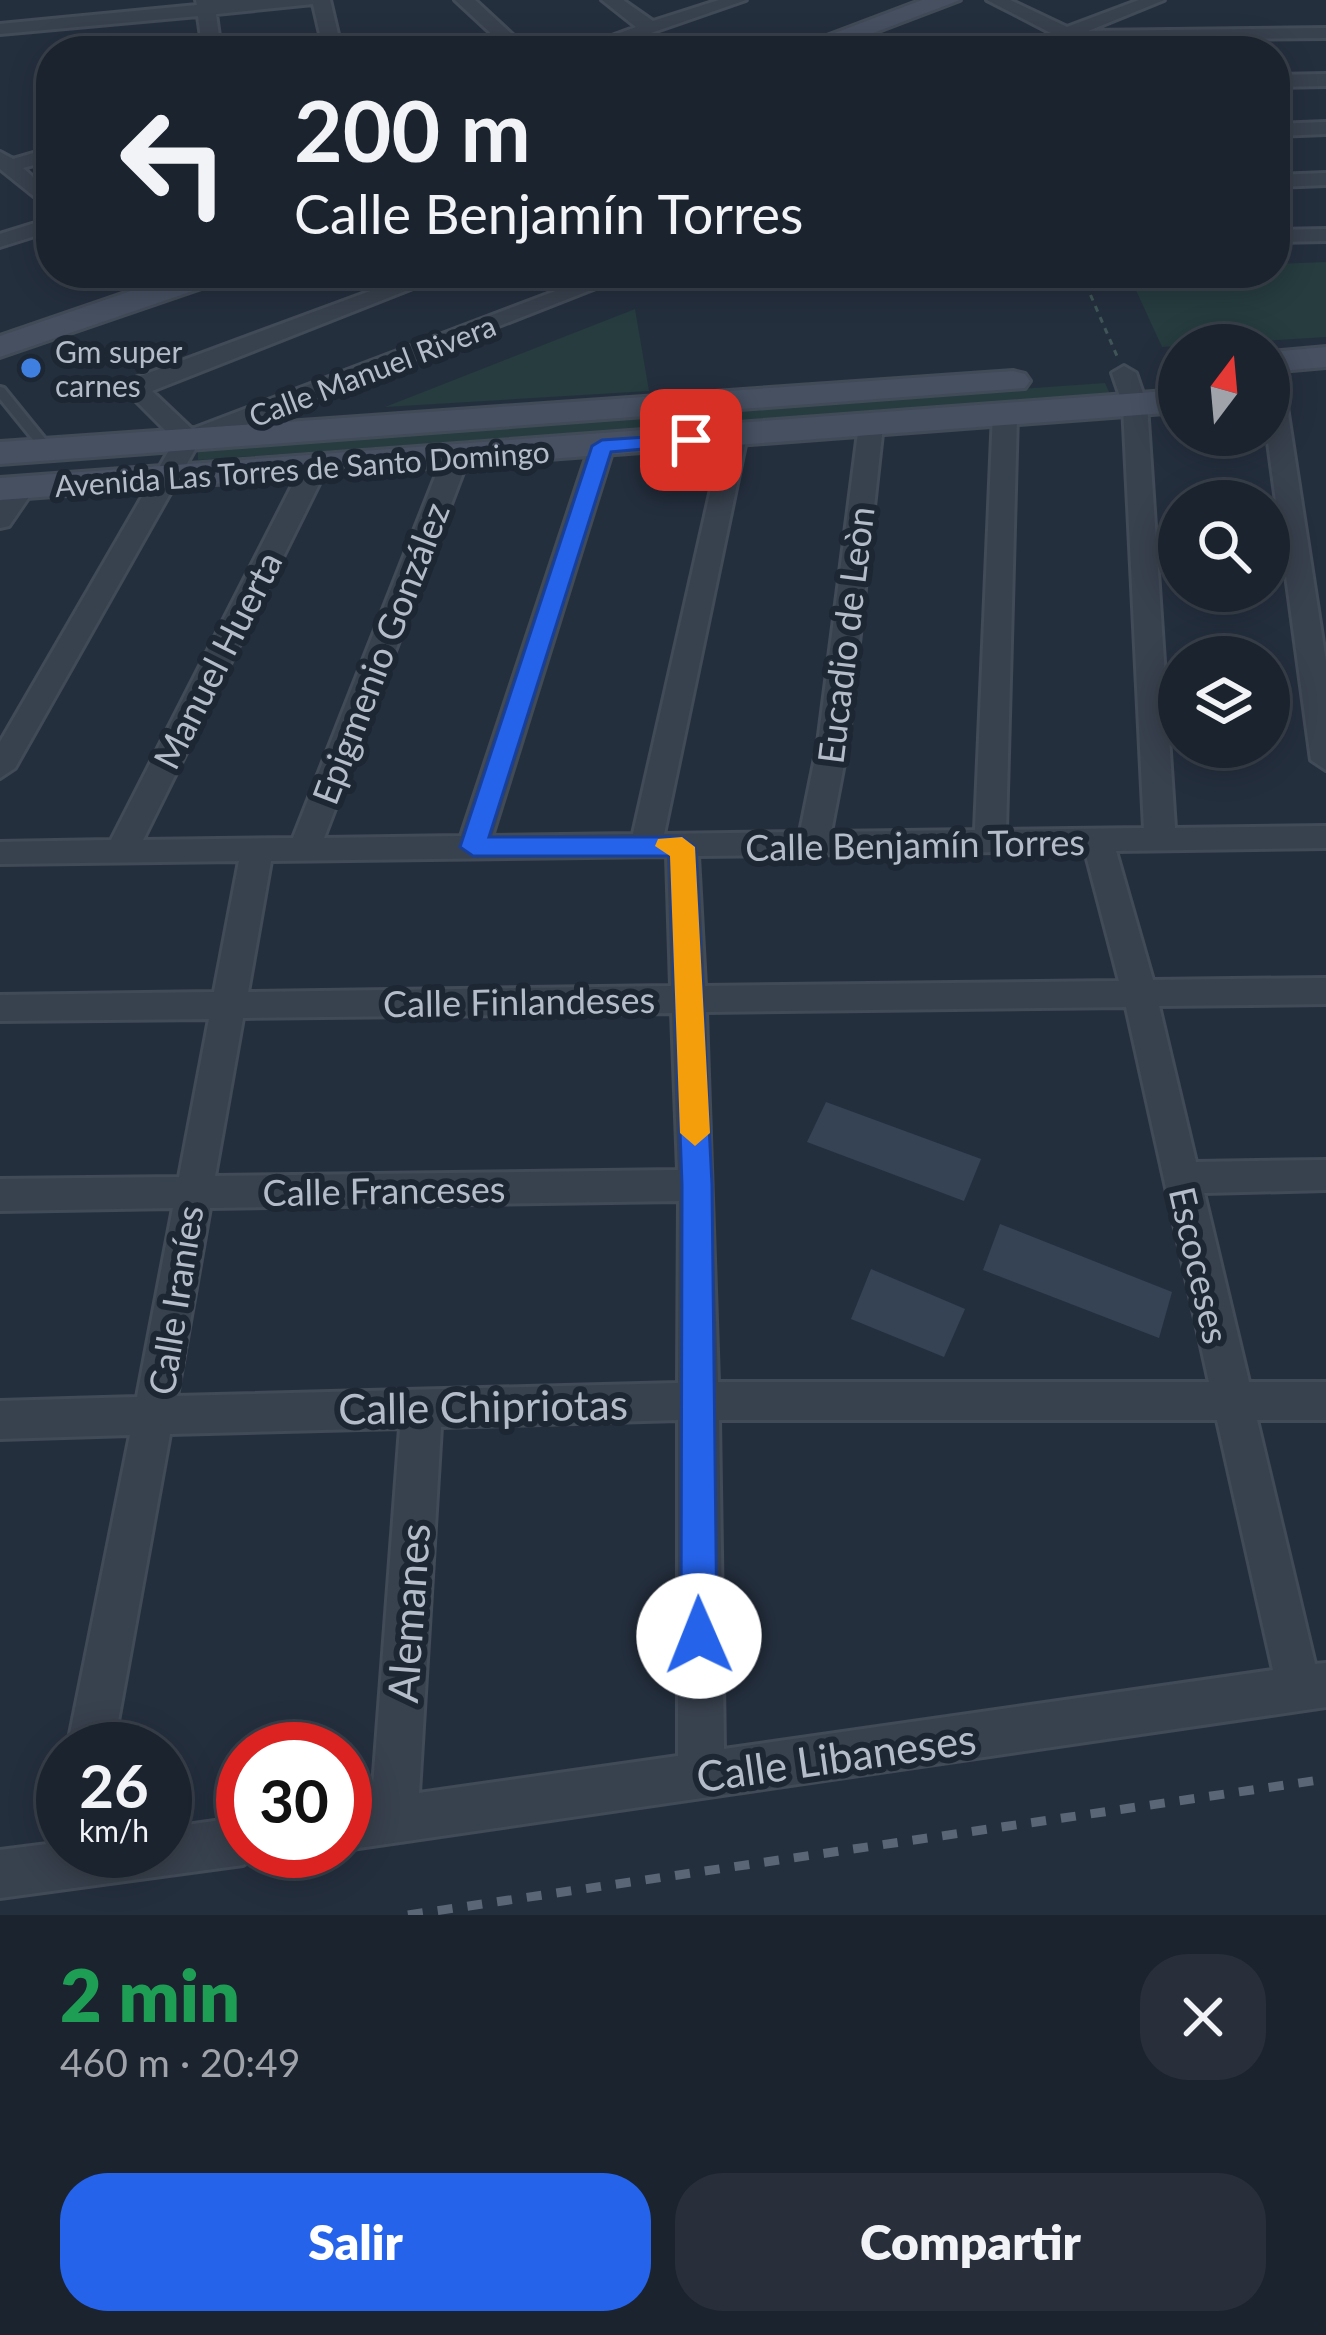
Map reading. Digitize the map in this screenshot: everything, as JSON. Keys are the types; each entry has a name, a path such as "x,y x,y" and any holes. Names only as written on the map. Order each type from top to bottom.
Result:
{"street":[{"path":"0,29 206,5 309,0"},
{"path":"321,0 329,36"},
{"path":"464,0 504,36"},
{"path":"611,0 650,28"},
{"path":"626,36 737,0"},
{"path":"882,36 982,0"},
{"path":"996,0 1067,34 1326,33"},
{"path":"1061,36 1155,0"},
{"path":"841,36 933,2"},
{"path":"206,5 210,36"},
{"path":"1290,81 1324,82"},
{"path":"1290,129 1326,128"},
{"path":"5,162 36,157"},
{"path":"5,162 36,190"},
{"path":"1290,180 1326,179"},
{"path":"0,241 36,229"},
{"path":"1290,236 1326,235"},
{"path":"0,330 112,288"},
{"path":"0,347 171,288"},
{"path":"0,769 169,478 185,440 142,395 143,383 400,288"},
{"name":"Calle Manuel Rivera","path":"185,440 584,288"},
{"path":"1290,374 1326,357"},
{"name":"Avenida Las Torres de Santo Domingo","path":"11,488 1005,414 1130,389 1158,377"},
{"path":"1290,386 1326,390"},
{"path":"1130,389 1160,841"},
{"name":"Avenida Las Torres de Santo Domingo","path":"0,453 1130,389 1158,396"},
{"path":"990,843 1005,414"},
{"name":"Eucadio de Leòn","path":"813,844 833,743 871,425"},
{"path":"701,1777 697,1185 690,998 664,846 735,436"},
{"path":"473,847 602,446"},
{"path":"0,520 11,488 60,465 47,449"},
{"path":"1281,456 1326,760"},
{"name":"Epigmenio González","path":"304,850 456,457"},
{"name":"Manuel Huerta","path":"121,852 314,468"},
{"name":"Calle Benjamín Torres","path":"0,853 1326,837"},
{"name":"Escoceses","path":"1098,842 1140,995 1232,1403 1312,1687"},
{"name":"Calle Iraníes","path":"95,1722 157,1417 191,1193 257,851"},
{"name":"Calle Finlandeses","path":"0,1008 1326,991"},
{"path":"1180,1178 1326,1175"},
{"name":"Calle Franceses","path":"0,1195 697,1185"},
{"name":"Calle Chipriotas","path":"0,1420 695,1401 1326,1401"},
{"name":"Alemanes","path":"394,1821 422,1406"},
{"name":"Calle Libaneses","path":"372,1824 1312,1687"},
{"path":"0,1874 36,1866"}],"lane":[{"path":"0,391 47,449"}],"path":[{"path":"1087,288 1130,389"}],"green space":[{"path":"1326,262 1326,337 1290,339 1290,324 1158,324 1158,338 1135,288 1290,288 1290,263"},
{"path":"635,309 649,391 385,407"},
{"path":"1105,383 1110,394 198,460 198,447"}],"building":[{"path":"826,1102 981,1159 964,1201 807,1142"},
{"path":"1000,1224 1172,1292 1159,1338 983,1270"},
{"path":"871,1269 965,1309 944,1357 851,1319"}],"railway":[{"path":"408,1915 1326,1779"}],"slow traffic":[{"path":"667,846 682,847 695,1133"}],"place":[{"name":"Gm super carnes","path":"31,368"}],"route":[{"path":"691,440 602,446 473,847 682,847 697,1185 699,1636"}]}
